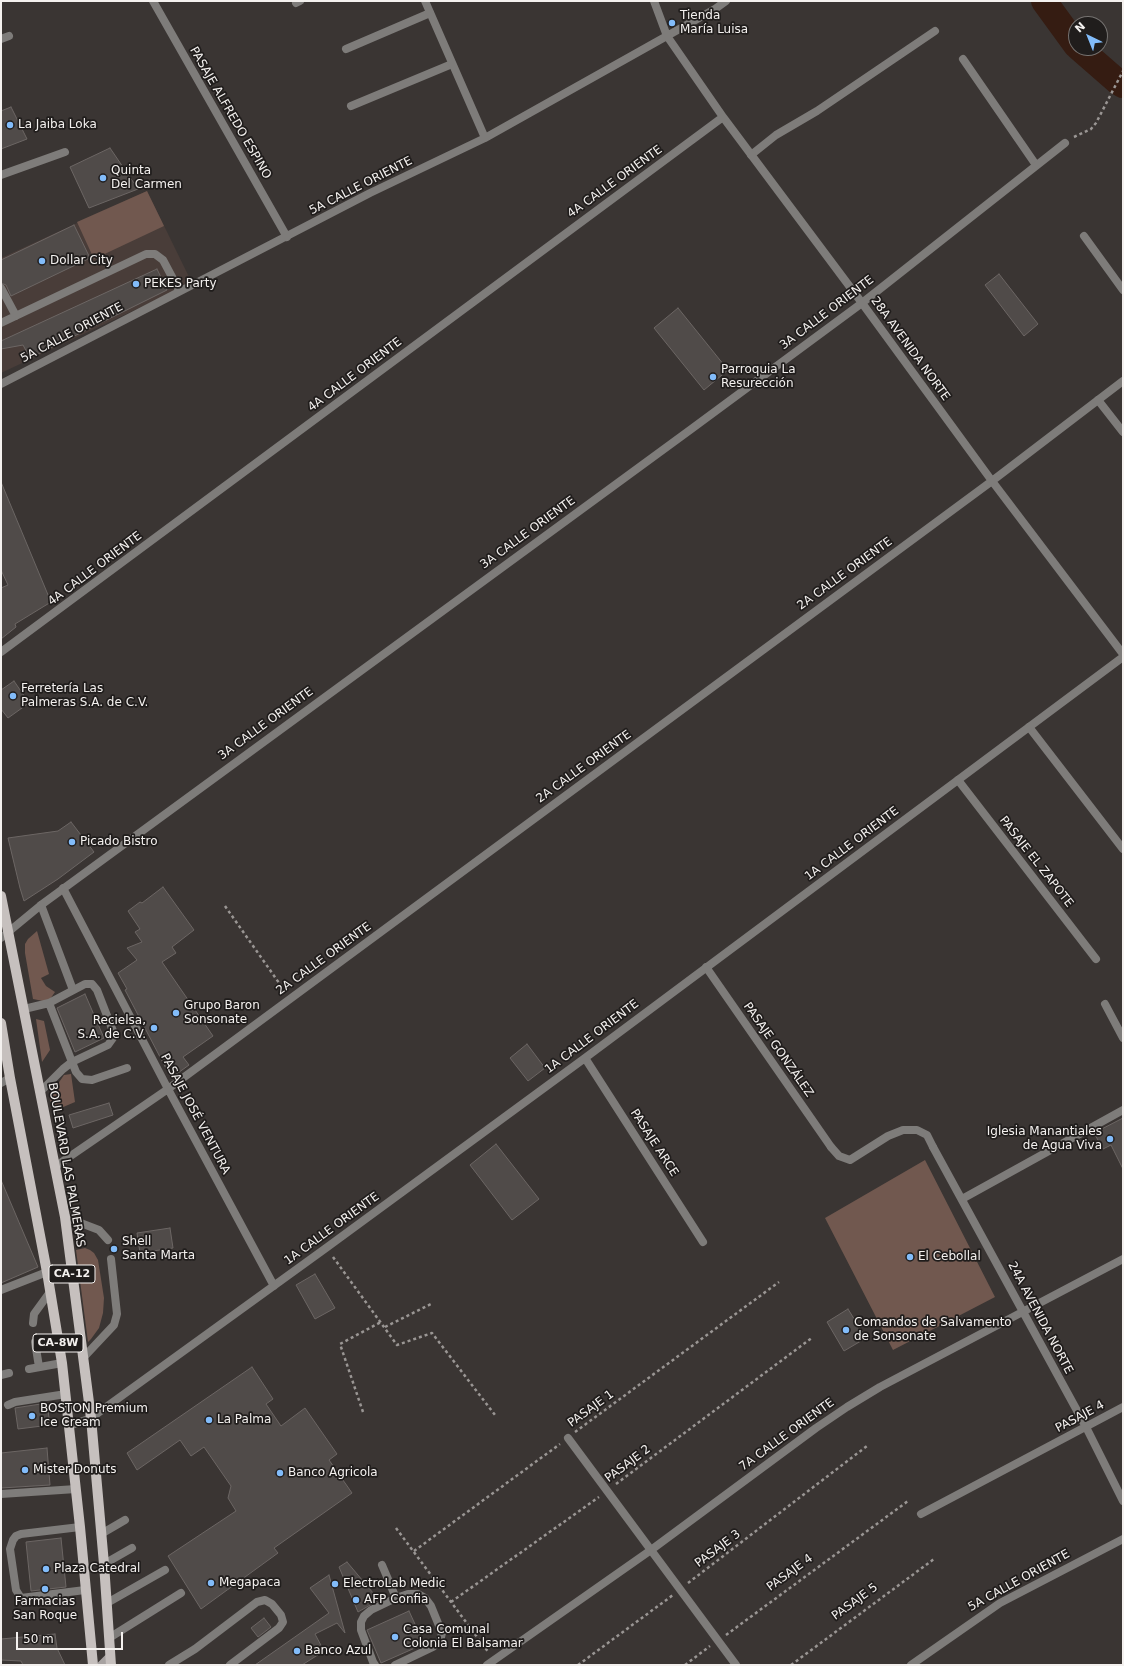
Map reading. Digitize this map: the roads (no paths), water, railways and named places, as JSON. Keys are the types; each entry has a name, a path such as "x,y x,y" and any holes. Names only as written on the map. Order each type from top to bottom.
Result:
{"main road":[{"name":"BOULEVARD LAS PALMERAS","path":"1,896 5,935 24,1009 65,1217 82,1358 91,1418 111,1661"},
{"name":"CA-8W","path":"1,1023 5,1081 47,1272 62,1363 93,1665"},
{"path":"101,1665 111,1661"}],"street":[{"name":"PASAJE ALFREDO ESPINO","path":"153,1 287,237"},
{"path":"425,1 485,138"},
{"name":"28A AVENIDA NORTE","path":"654,1 668,36 723,118 862,303 992,481 1123,654"},
{"name":"5A CALLE ORIENTE","path":"1,384 179,290 287,237 370,193 485,138 668,36 726,1"},
{"path":"346,49 430,13"},
{"path":"750,154 776,135 817,111 935,31"},
{"path":"963,59 1036,165"},
{"path":"351,106 452,64"},
{"name":"4A CALLE ORIENTE","path":"1,652 723,118"},
{"name":"3A CALLE ORIENTE","path":"5,935 64,888 862,303 1065,143"},
{"path":"1,176 65,152"},
{"path":"1084,236 1123,290"},
{"path":"1,323 146,254 156,254 163,260 179,290"},
{"path":"1,288 16,316"},
{"name":"2A CALLE ORIENTE","path":"56,1166 168,1089 992,481 1123,381"},
{"path":"1098,400 1123,432"},
{"name":"1A CALLE ORIENTE","path":"69,1426 91,1418 274,1286 585,1058 1123,657"},
{"path":"1028,727 1123,849"},
{"name":"PASAJE EL ZAPOTE","path":"958,780 1096,959"},
{"name":"PASAJE JOSÉ VENTURA","path":"64,888 168,1089 274,1286"},
{"path":"41,905 73,990"},
{"name":"PASAJE GONZÁLEZ","path":"706,968 831,1147 839,1156 850,1160 888,1136 903,1130 917,1130 927,1135 933,1147"},
{"path":"24,1009 49,1003 85,984 92,984 97,990 114,1031 113,1038 108,1044 72,1062 52,1077 40,1092"},
{"path":"49,1003 76,1072 82,1079 92,1080 127,1068"},
{"path":"1105,1004 1123,1038"},
{"name":"PASAJE ARCE","path":"585,1058 703,1242"},
{"path":"962,1198 1123,1110"},
{"name":"24A AVENIDA NORTE","path":"933,1147 1086,1428 1123,1501"},
{"path":"65,1217 99,1230 108,1240"},
{"path":"82,1358 114,1325 117,1314 111,1259"},
{"name":"7A CALLE ORIENTE","path":"487,1665 651,1550 816,1428 847,1407 880,1387 1123,1259"},
{"path":"1,1290 47,1272"},
{"path":"33,1323 34,1314 50,1292"},
{"path":"36,1342 39,1367"},
{"path":"29,1369 62,1363"},
{"path":"8,1405 15,1402 66,1394"},
{"name":"PASAJE 4","path":"921,1514 1086,1428 1123,1407"},
{"path":"568,1438 608,1490 736,1665"},
{"path":"1,1494 76,1489"},
{"path":"101,1534 125,1520"},
{"path":"80,1527 21,1534 13,1540 10,1549 16,1590 21,1598 85,1590"},
{"name":"5A CALLE ORIENTE","path":"911,1665 973,1620 1000,1603 1123,1539"},
{"path":"104,1564 132,1548"},
{"path":"382,1565 396,1598"},
{"path":"107,1603 166,1570"},
{"path":"109,1638 181,1593"},
{"path":"375,1665 372,1662 362,1630 361,1622 364,1616 371,1610 396,1598 408,1594 418,1594 425,1598 431,1606 442,1633 440,1641 410,1662 395,1665"},
{"path":"169,1665 190,1653 257,1602 265,1600 272,1604 281,1615 283,1622 279,1628 230,1665"}],"waterway":[{"path":"1044,1 1068,34"},
{"path":"1088,56 1123,85"}],"place":[{"name":"Tienda María Luisa","path":"672,23"},
{"name":"La Jaiba Loka","path":"10,125"},
{"name":"Quinta Del Carmen","path":"103,178"},
{"name":"Dollar City","path":"42,261"},
{"name":"PEKES Party","path":"136,284"},
{"name":"Parroquia La Resurección","path":"713,377"},
{"name":"Ferretería Las Palmeras S.A. de C.V.","path":"13,696"},
{"name":"Picado Bistro","path":"72,842"},
{"name":"Grupo Baron Sonsonate","path":"176,1013"},
{"name":"Recielsa, S.A. de C.V.","path":"154,1028"},
{"name":"Iglesia Manantiales de Agua Viva","path":"1110,1139"},
{"name":"Shell Santa Marta","path":"114,1249"},
{"name":"El Cebollal","path":"910,1257"},
{"name":"Comandos de Salvamento de Sonsonate","path":"846,1330"},
{"name":"BOSTON Premium Ice Cream","path":"32,1416"},
{"name":"La Palma","path":"209,1420"},
{"name":"Mister Donuts","path":"25,1470"},
{"name":"Banco Agricola","path":"280,1473"},
{"name":"Plaza Catedral","path":"46,1569"},
{"name":"Megapaca","path":"211,1583"},
{"name":"ElectroLab Medic","path":"335,1584"},
{"name":"Farmacias San Roque","path":"45,1589"},
{"name":"AFP Confia","path":"356,1600"},
{"name":"Casa Comunal Colonia El Balsamar","path":"395,1637"},
{"name":"Banco Azul","path":"297,1651"}]}
